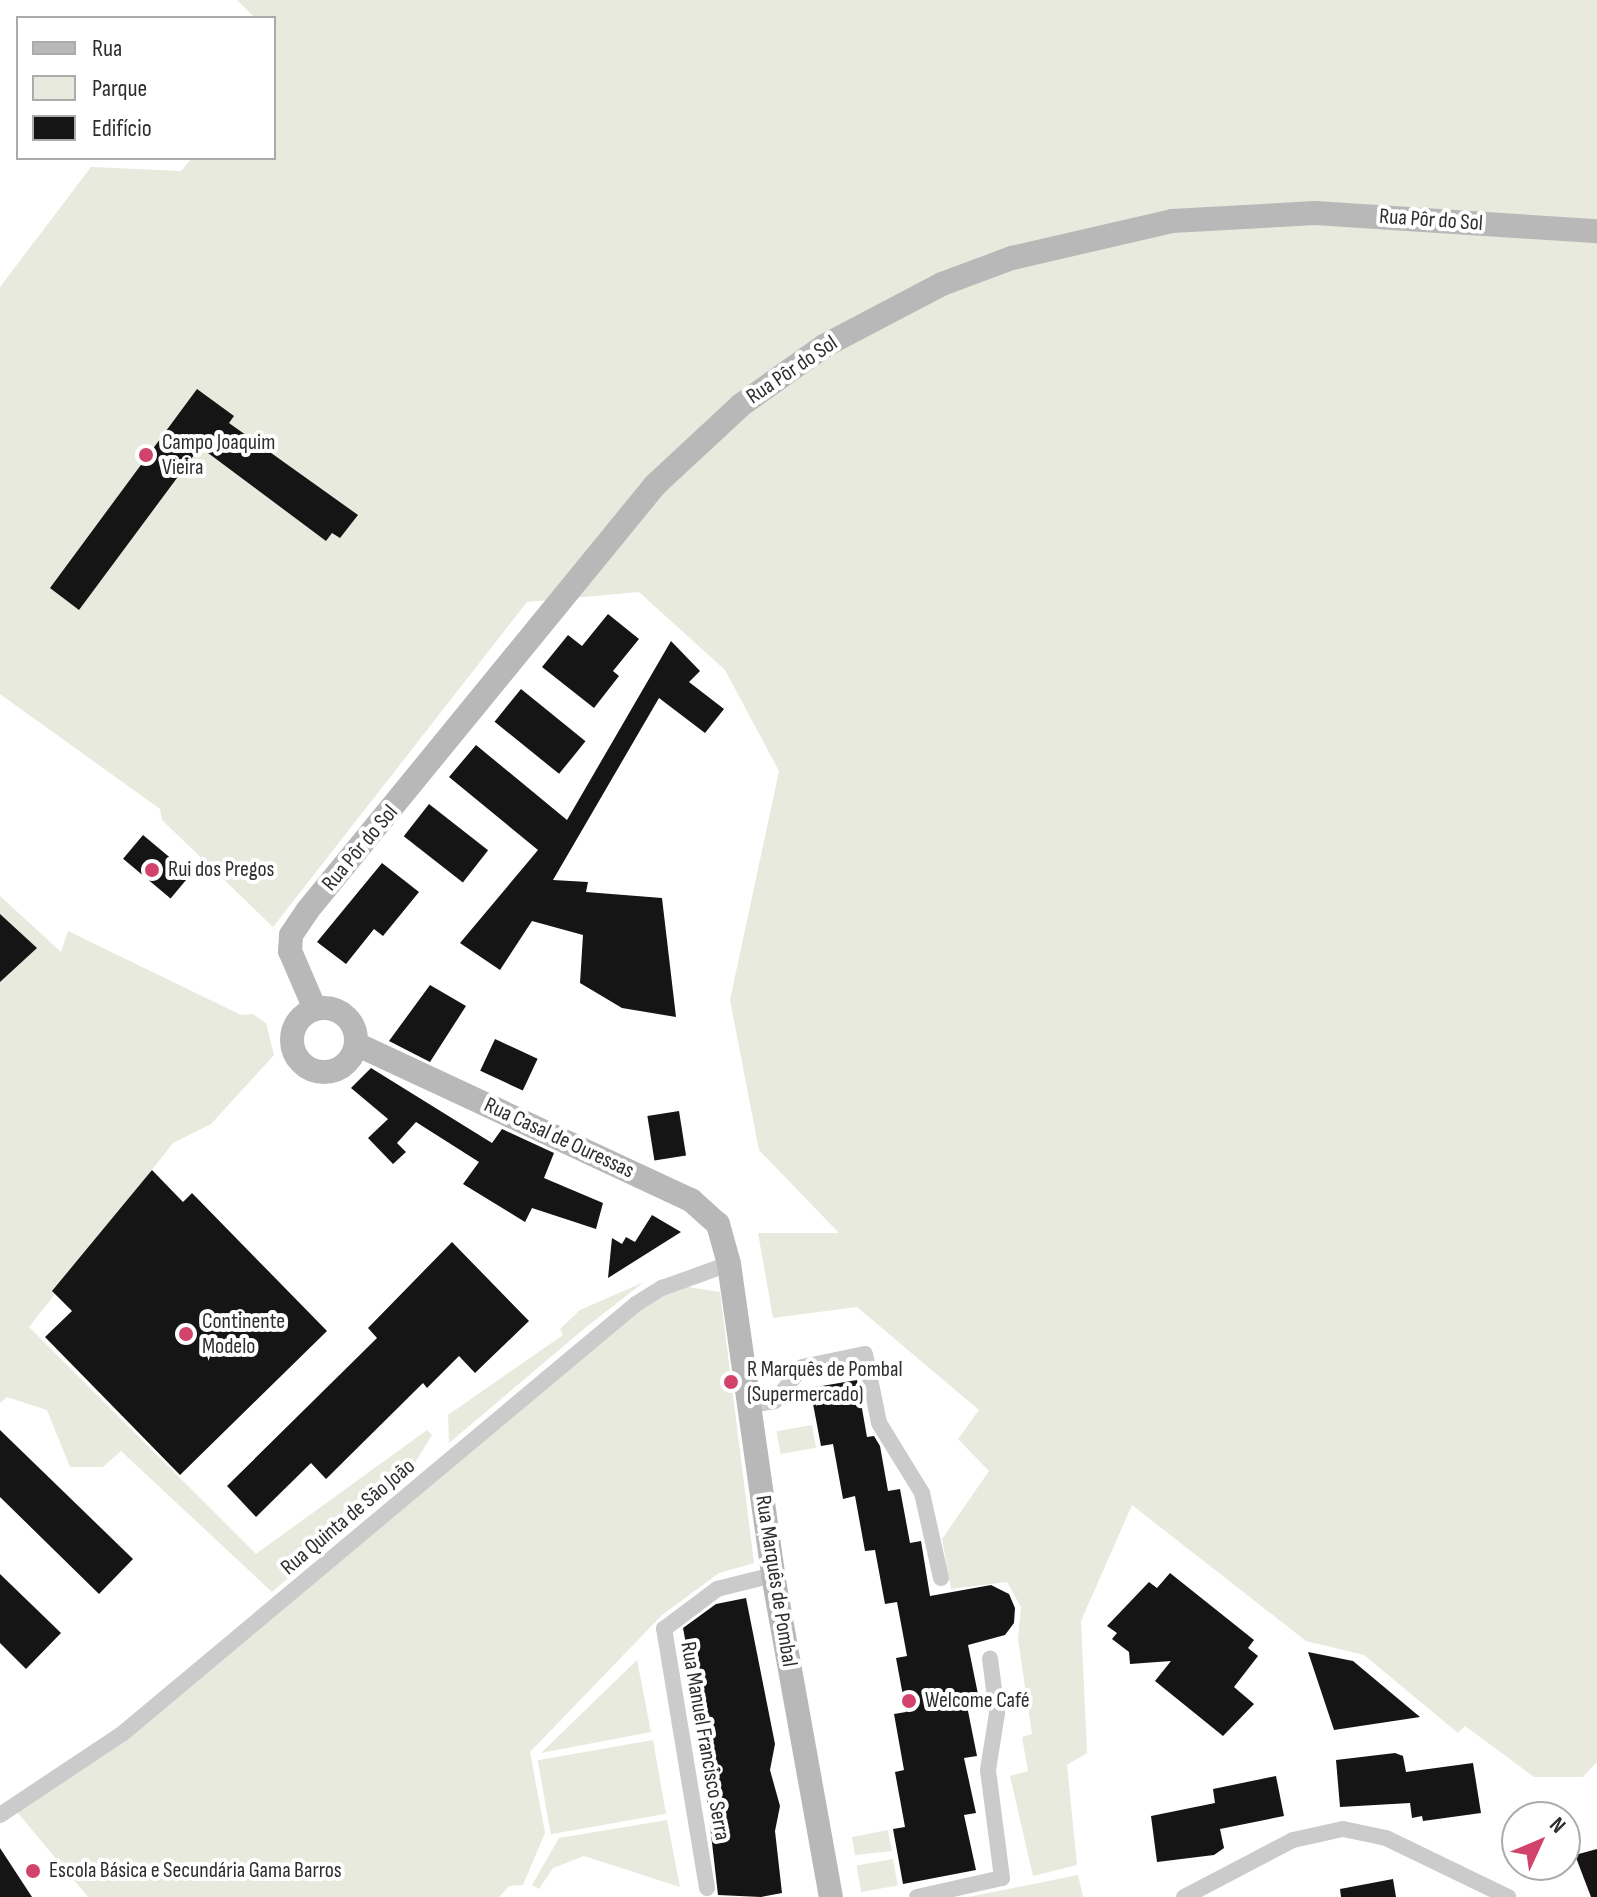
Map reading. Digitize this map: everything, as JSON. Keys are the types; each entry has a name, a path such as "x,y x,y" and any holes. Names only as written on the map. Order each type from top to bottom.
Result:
{"street":[{"name":"Rua Pôr do Sol","path":"315,1009 290,951 294,929 307,911 655,485 741,405 824,346 942,284 1012,258 1172,221 1315,213 1597,231"},
{"path":"315,1009 346,1016 356,1044 339,1069 319,1072 301,1063 292,1034 302,1016 315,1009"},
{"name":"Rua Casal de Ouressas","path":"356,1044 691,1200 718,1224 729,1264"},
{"name":"Rua Marquês de Pombal","path":"729,1264 773,1575 831,1897"},
{"name":"Rua Quinta de São João","path":"0,1815 122,1734 636,1304 662,1288 729,1264"},
{"path":"750,1405 775,1401 802,1367 865,1354 879,1423 922,1493 941,1578"},
{"name":"Rua Manuel Francisco Serra","path":"707,1888 664,1629 717,1589 773,1575"},
{"path":"917,1897 1002,1878 988,1770 997,1713 990,1658"},
{"path":"1184,1897 1293,1840 1343,1829 1386,1838 1508,1897"}],"green space":[{"path":"237,0 1597,0 1597,1762 1583,1777 1534,1777 1465,1726 1458,1733 1364,1655 1306,1641 1132,1505 1081,1621 1087,1753 1067,1765 1077,1865 1033,1876 1010,1776 1028,1771 1022,1737 1032,1734 1018,1639 1021,1607 1007,1582 951,1589 942,1539 989,1471 958,1439 979,1410 857,1307 773,1318 758,1233 839,1233 759,1150 730,1000 779,771 725,670 639,592 527,602 273,927 162,820 160,809 0,694 0,287 91,167 181,171 190,160 276,160 276,16 253,16"},
{"path":"0,896 61,952 68,931 241,1015 253,1014 266,1023 274,1055 211,1124 173,1143 29,1327 256,1554 427,1430 432,1435 407,1476 272,1592 121,1451 103,1467 70,1467 47,1410 7,1397 0,1403"},
{"path":"644,1282 449,1443 448,1415 563,1335 560,1329 580,1310"},
{"path":"682,1286 720,1292 754,1563 719,1573 662,1615 530,1752 545,1833 523,1885 509,1886 499,1897 88,1897 17,1812 650,1302"},
{"path":"812,1425 816,1448 781,1454 777,1431"},
{"path":"637,1660 651,1732 541,1753"},
{"path":"653,1740 666,1814 551,1834 538,1760"},
{"path":"667,1820 680,1887 584,1856 553,1868 539,1889 532,1885 559,1838"},
{"path":"888,1830 892,1851 855,1855 852,1837"},
{"path":"893,1859 898,1886 861,1892 857,1865"},
{"path":"1078,1875 1083,1897 968,1897"}],"building":[{"path":"197,389 234,416 229,423 358,515 340,538 332,533 326,541 200,447 79,610 50,588"},
{"path":"608,614 639,639 613,671 619,676 594,708 542,667 568,635 582,646"},
{"path":"671,641 700,671 689,682 724,709 705,733 659,698 553,880 588,882 586,892 662,898 676,1017 622,1008 580,983 583,935 532,921 500,970 460,943 538,850 449,777 476,745 567,820"},
{"path":"521,689 586,741 559,774 495,722"},
{"path":"429,804 488,850 463,882 404,836"},
{"name":"Rui dos Pregos","path":"143,835 190,875 171,899 123,859"},
{"path":"382,863 419,892 383,936 374,929 346,964 317,942"},
{"path":"0,914 37,948 0,982"},
{"path":"430,985 466,1006 430,1062 389,1041"},
{"path":"495,1039 538,1059 523,1091 480,1071"},
{"path":"371,1068 492,1143 502,1129 554,1153 544,1178 603,1203 596,1229 532,1208 525,1222 463,1184 479,1162 416,1122 397,1143 406,1152 393,1164 368,1138 388,1119 351,1088"},
{"path":"679,1111 686,1155 654,1160 647,1116"},
{"name":"Continente Modelo","path":"152,1170 183,1202 192,1193 327,1331 180,1475 45,1337 72,1311 52,1291"},
{"path":"652,1215 681,1232 608,1278 612,1238 622,1244 626,1237 635,1242"},
{"path":"452,1242 529,1321 475,1373 459,1356 427,1388 423,1383 326,1479 311,1463 256,1517 227,1486 377,1338 368,1328"},
{"path":"857,1380 867,1437 874,1436 880,1446 888,1491 900,1489 910,1543 921,1541 930,1596 991,1585 1009,1594 1015,1608 1014,1623 1005,1635 968,1645 979,1699 966,1701 977,1756 964,1758 976,1813 964,1815 976,1870 903,1884 893,1829 905,1827 895,1772 904,1770 894,1714 906,1712 896,1658 907,1656 897,1602 885,1604 875,1550 865,1551 855,1496 843,1499 833,1444 821,1446 810,1388"},
{"path":"0,1430 133,1559 99,1594 0,1497"},
{"path":"1170,1573 1254,1640 1248,1648 1258,1656 1234,1687 1254,1704 1223,1736 1155,1681 1171,1661 1130,1664 1129,1652 1112,1639 1117,1633 1107,1626 1149,1582 1157,1588"},
{"path":"0,1574 61,1633 26,1669 0,1643"},
{"path":"746,1598 775,1744 770,1770 780,1806 775,1831 782,1893 761,1897 718,1895 705,1782 711,1781 683,1628 716,1604"},
{"path":"1308,1652 1353,1661 1420,1717 1334,1730"},
{"path":"1395,1753 1403,1756 1406,1772 1473,1763 1481,1813 1423,1821 1422,1816 1412,1818 1410,1803 1340,1807 1336,1760"},
{"path":"1276,1776 1284,1816 1220,1829 1224,1848 1214,1855 1157,1862 1151,1816 1215,1803 1213,1789"},
{"path":"0,1848 32,1897 0,1897"},
{"path":"1597,1849 1597,1897 1591,1897 1581,1871 1581,1853"},
{"path":"1393,1879 1396,1897 1341,1897 1340,1889"}],"place":[{"name":"Campo Joaquim Vieira","path":"146,455"},
{"name":"Rui dos Pregos","path":"152,870"},
{"name":"Continente Modelo","path":"186,1334"},
{"name":"R Marquês de Pombal (Supermercado)","path":"731,1382"},
{"name":"Welcome Café","path":"909,1701"},
{"name":"Escola Básica e Secundária Gama Barros","path":"33,1871"}]}
